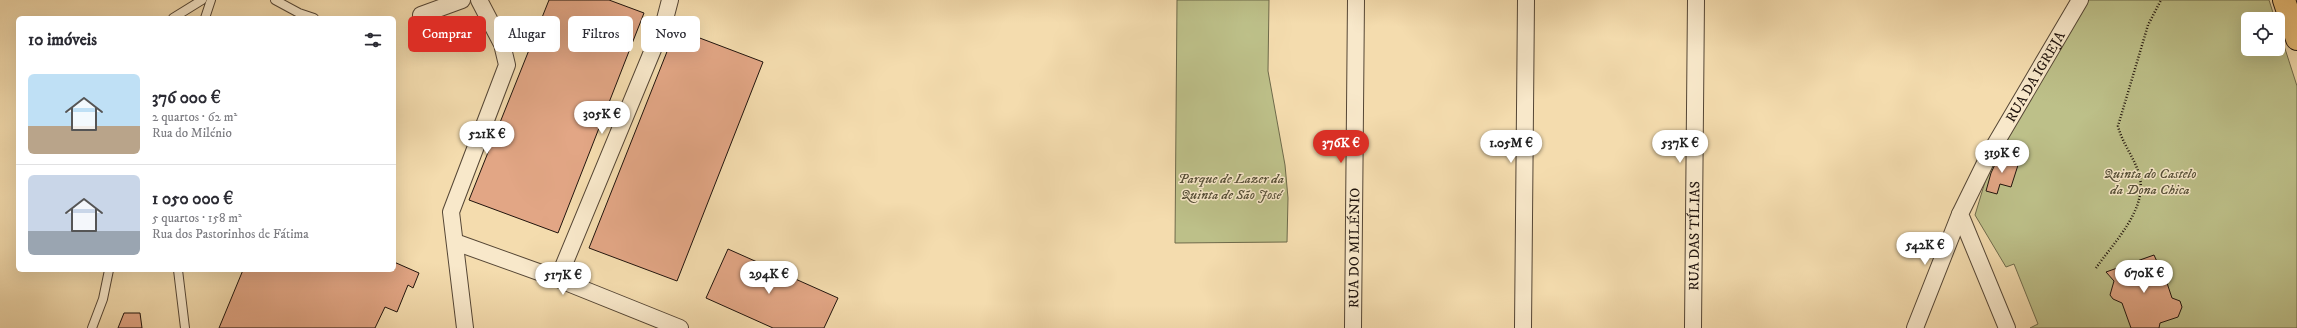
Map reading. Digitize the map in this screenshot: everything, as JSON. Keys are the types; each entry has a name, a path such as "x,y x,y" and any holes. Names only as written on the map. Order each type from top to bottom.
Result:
{"main road":[{"path":"2284,0 2297,39"}],"street":[{"path":"421,15 462,0"},
{"path":"465,328 452,212 507,65 502,44 479,0"},
{"path":"558,279 664,23 670,0"},
{"name":"RUA DO MILÉNIO","path":"1353,328 1356,0"},
{"path":"1523,328 1526,0"},
{"name":"RUA DAS TÍLIAS","path":"1693,328 1696,0"},
{"name":"RUA DA IGREJA","path":"1915,328 1960,214 1990,153 2080,0"},
{"path":"1960,214 2007,328"},
{"path":"455,242 558,279 680,328"}],"lane":[{"path":"176,16 202,0"},
{"path":"206,16 211,0"},
{"path":"275,0 299,13 308,16"},
{"path":"92,328 103,299 109,272"},
{"path":"178,272 185,328"}],"path":[{"path":"2096,268 2136,210 2142,186 2138,172 2121,139 2118,126 2148,25 2161,0"}],"green space":[{"name":"Parque de Lazer da Quinta de São José","path":"1177,0 1269,0 1268,71 1285,165 1288,198 1287,242 1175,243"},
{"name":"Quinta do Castelo da Dona Chica","path":"2085,0 2269,0 2273,12 2241,12 2241,56 2285,56 2285,49 2297,86 2297,328 2030,328 2038,324 2014,264 2006,267 1975,215 1992,159"}],"building":[{"path":"549,0 609,0 644,13 643,16 641,16 641,21 633,41 633,16 568,16 568,52 629,52 558,233 469,200 528,52 560,52 560,16 543,16"},
{"path":"700,38 763,62 677,281 589,248 667,52 700,52"},
{"path":"1999,156 2019,162 2011,187 2000,184 1997,194 1986,191 1991,173"},
{"path":"728,249 838,298 824,328 773,328 706,298"},
{"path":"2154,255 2159,266 2161,265 2172,298 2180,301 2182,307 2178,317 2160,323 2159,328 2131,328 2122,303 2113,299 2110,295 2114,281 2106,272"},
{"path":"396,263 419,273 413,288 408,285 397,312 385,307 375,328 219,328 242,272 396,272"},
{"path":"124,313 140,313 142,328 118,328"}]}
